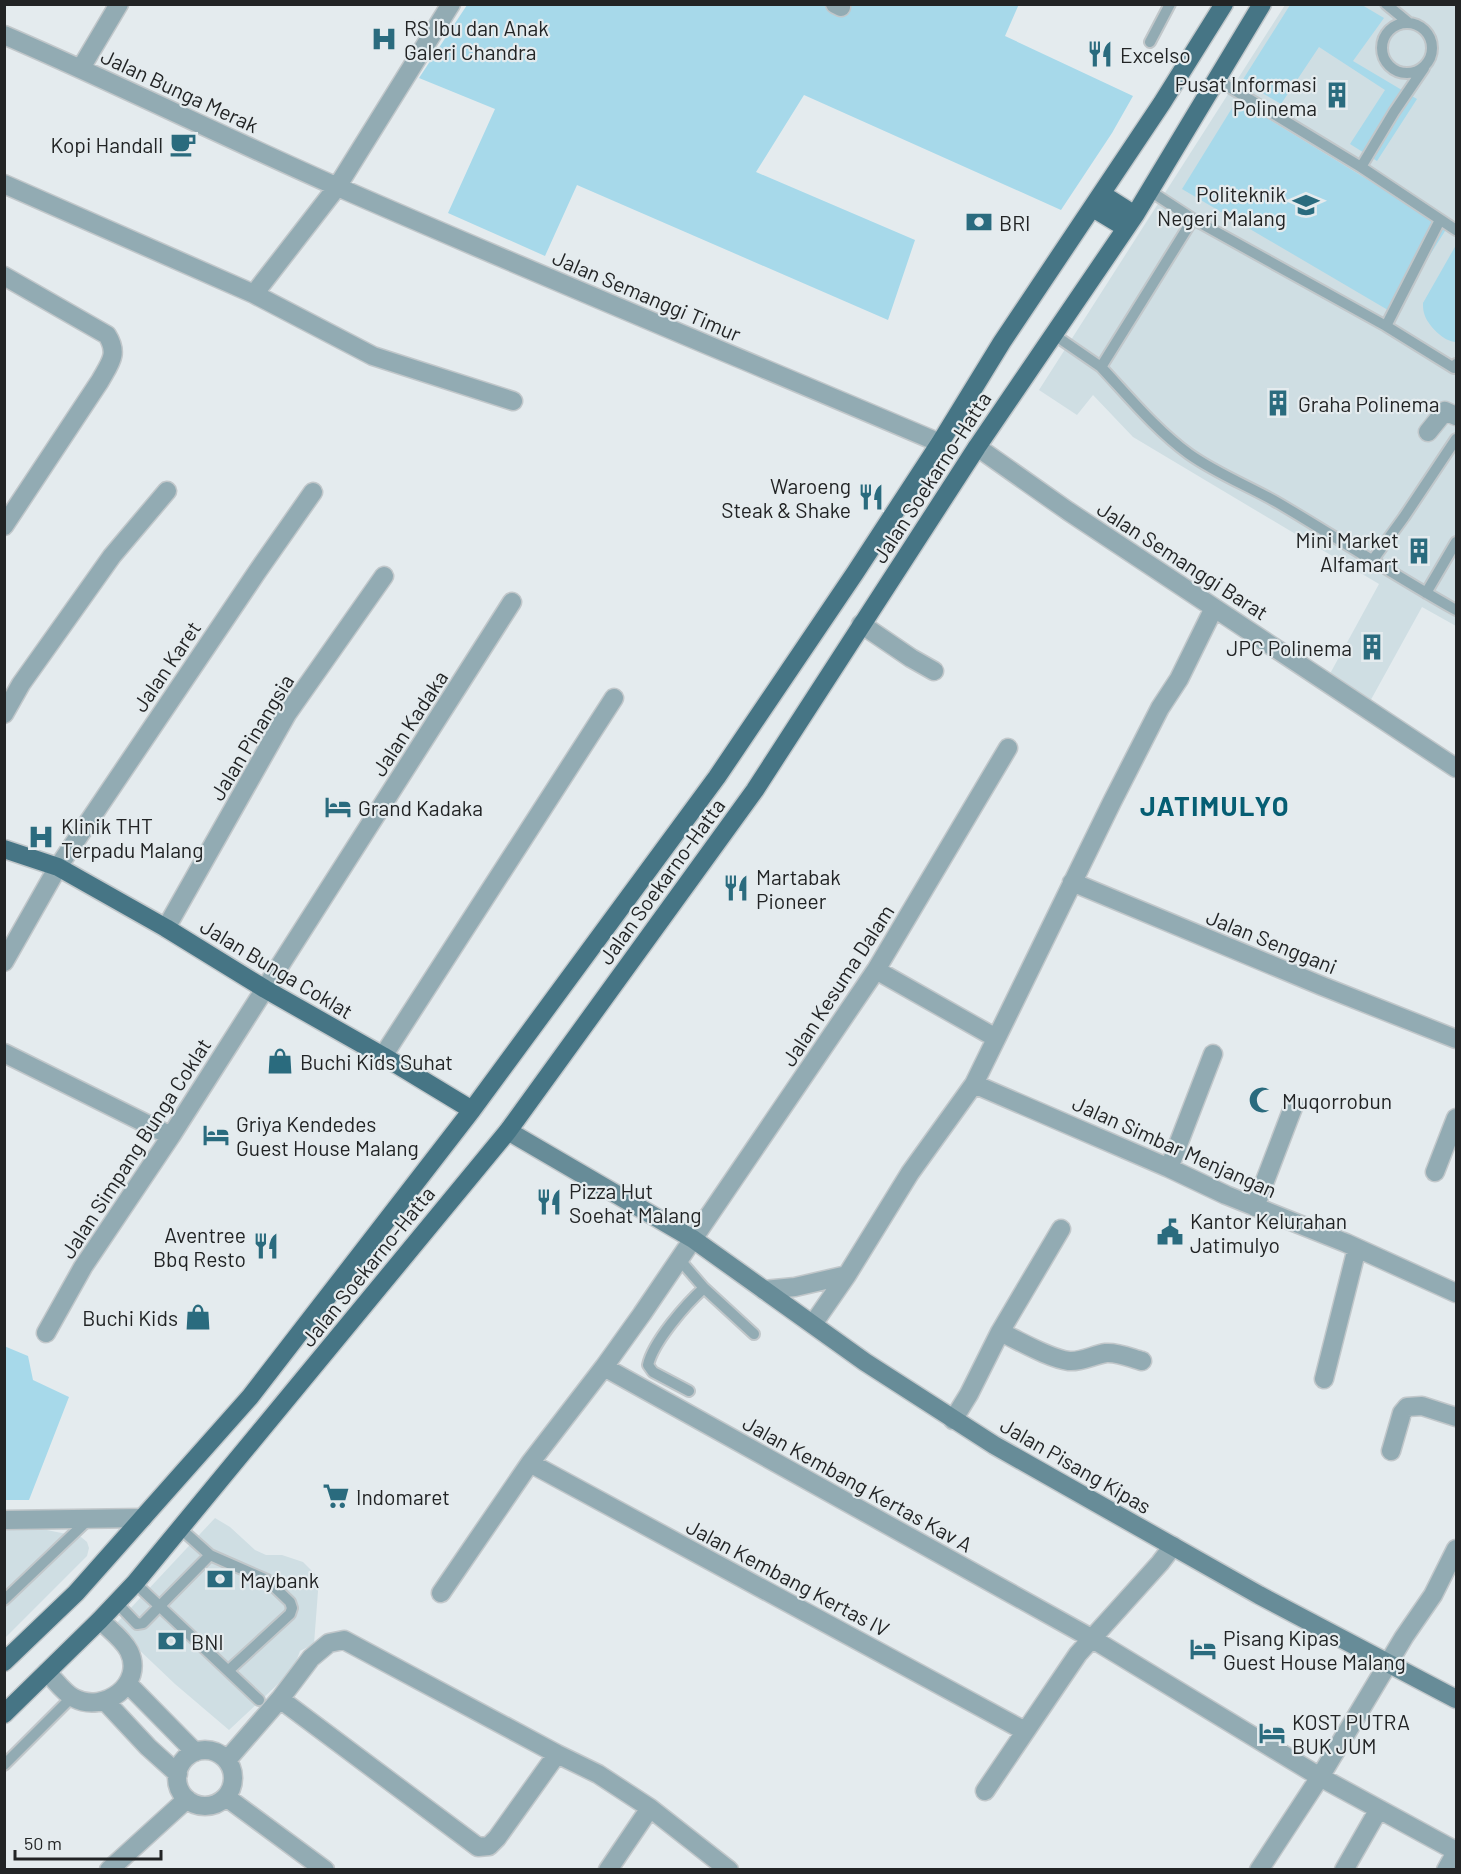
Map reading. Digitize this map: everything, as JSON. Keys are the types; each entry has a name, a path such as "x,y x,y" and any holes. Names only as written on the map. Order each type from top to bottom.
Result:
{"main road":[{"name":"Jalan Soekarno-Hatta","path":"4,1662 76,1593 250,1397 472,1110 717,777 855,573 1002,342 1162,103 1224,4"},
{"name":"Jalan Soekarno-Hatta","path":"4,1714 135,1583 508,1131 755,790 977,447 1131,222 1262,4"},
{"path":"1097,201 1131,222"},
{"path":"855,573 884,588"},
{"name":"Jalan Bunga Coklat","path":"4,849 58,867 166,928 265,989 472,1110"}],"street":[{"path":"81,68 119,4"},
{"path":"254,294 337,187 450,5"},
{"name":"Jalan Bunga Merak","path":"4,35 81,68 337,187"},
{"path":"4,184 254,294 373,356 513,401"},
{"name":"Jalan Semanggi Timur","path":"337,187 940,442"},
{"path":"4,276 107,335 113,345 113,357 100,381 4,526"},
{"path":"1428,432 1445,411 1456,416"},
{"name":"Jalan Semanggi Barat","path":"977,447 1068,511 1456,768"},
{"path":"4,714 21,684 112,556 167,491"},
{"name":"Jalan Karet","path":"4,962 58,867 313,492"},
{"name":"Jalan Pinangsia","path":"166,928 287,714 384,576"},
{"name":"Jalan Kadaka","path":"265,989 512,602"},
{"path":"813,1324 847,1275 910,1173 974,1084 1072,882 1160,708 1179,678 1214,608"},
{"path":"861,624 934,671"},
{"path":"383,1056 614,698"},
{"name":"Jalan Kesuma Dalam","path":"441,1593 530,1463 604,1367 876,970 1008,748"},
{"name":"Jalan Senggani","path":"1072,882 1456,1039"},
{"path":"876,970 996,1038"},
{"name":"Jalan Simpang Bunga Coklat","path":"46,1333 83,1268 265,989"},
{"path":"4,1053 171,1136"},
{"path":"1169,1168 1213,1054"},
{"name":"Jalan Simbar Menjangan","path":"974,1084 1255,1207 1357,1248 1456,1293"},
{"path":"1255,1207 1294,1105"},
{"path":"1435,1172 1456,1118"},
{"path":"508,1131 693,1239"},
{"path":"953,1420 969,1394 1000,1332 1061,1229"},
{"name":"Jalan Pisang Kipas","path":"693,1239 866,1362 953,1420 1259,1595 1456,1699"},
{"path":"1323,1379 1357,1248"},
{"path":"764,1290 795,1287 847,1275"},
{"path":"1000,1332 1049,1354 1071,1361 1108,1353 1117,1353 1142,1361"},
{"name":"Jalan Kembang Kertas Kav A","path":"604,1367 1091,1638 1320,1777 1456,1851"},
{"path":"1391,1451 1402,1413 1407,1407 1422,1406 1456,1417"},
{"name":"Jalan Kembang Kertas IV","path":"530,1463 1025,1731"},
{"path":"4,1520 143,1518"},
{"path":"985,1791 1078,1654 1173,1546"},
{"path":"1259,1869 1320,1777 1388,1662 1433,1595 1456,1549"},
{"path":"47,1672 72,1697 88,1702 105,1701 114,1697 128,1684 132,1668 130,1653 124,1642 100,1620"},
{"path":"227,1760 280,1699 311,1658 329,1643 344,1640 556,1754 598,1774 650,1808 729,1869"},
{"path":"128,1684 195,1752"},
{"path":"280,1699 478,1847 489,1846 497,1838 556,1754"},
{"path":"105,1701 178,1774"},
{"path":"214,1751 227,1760 233,1776 232,1787 220,1802 207,1806 200,1805 187,1799 179,1787 178,1774 183,1761 195,1752 214,1751"},
{"path":"226,1797 325,1869"},
{"path":"109,1869 187,1799"},
{"path":"608,1869 650,1808"},
{"path":"1344,1869 1379,1809"},
{"path":"1446,1869 1456,1851"}],"lane":[{"path":"1150,42 1170,4"},
{"path":"1361,166 1394,111 1426,66 1432,51 1429,35 1423,29 1408,23 1386,4"},
{"path":"1408,23 1392,27 1386,34 1381,50 1383,59 1388,66 1403,74 1419,71 1426,66"},
{"path":"1216,79 1361,166 1456,230"},
{"path":"1150,191 1193,219 1456,367"},
{"path":"1101,367 1193,219"},
{"path":"1386,326 1440,220"},
{"path":"1053,334 1101,367 1160,429 1205,465 1279,503 1456,610"},
{"path":"1372,561 1456,439"},
{"path":"1426,593 1456,542"},
{"path":"679,1259 704,1288 754,1334"},
{"path":"689,1390 653,1372 648,1365 650,1354 678,1315 704,1288"},
{"path":"4,1600 90,1519"},
{"path":"181,1529 210,1555 267,1580 290,1602 292,1608 290,1614 229,1670"},
{"path":"117,1603 140,1625 210,1555"},
{"path":"135,1583 259,1700"},
{"path":"4,1765 72,1697"}],"shaded area":[{"path":"1019,4 1005,36 1133,96 1112,133 1061,210 804,95 756,172 915,240 888,320 577,185 545,256 448,213 495,109 419,78 467,5"},
{"name":"Politeknik Negeri Malang","path":"1285,5 1456,5 1456,626 1422,607 1368,705 1326,681 1379,584 1133,437 1093,395 1077,415 1039,390"},
{"path":"1290,5 1362,5 1384,18 1353,61 1417,99 1377,161 1350,144 1385,90 1319,47 1281,104 1242,81"},
{"path":"1237,100 1447,228 1393,313 1182,189"},
{"path":"1456,245 1456,342 1441,336 1432,327 1423,311 1423,303"},
{"path":"4,1346 28,1356 33,1380 69,1397 29,1500 5,1500"},
{"path":"215,1518 230,1527 255,1550 266,1555 282,1555 303,1562 319,1578 314,1644 300,1651 293,1670 229,1730 175,1684 114,1626"},
{"path":"42,1529 81,1537 87,1542 89,1548 87,1556 5,1638 5,1530"}],"place":[{"name":"RS Ibu dan Anak Galeri Chandra","path":"384,39"},
{"name":"Excelso","path":"1100,54"},
{"name":"Pusat Informasi Polinema","path":"1337,95"},
{"name":"Kopi Handall","path":"183,144"},
{"name":"Politeknik Negeri Malang","path":"1306,205"},
{"name":"BRI","path":"979,222"},
{"name":"Graha Polinema","path":"1278,403"},
{"name":"Waroeng Steak & Shake","path":"871,497"},
{"name":"Mini Market Alfamart","path":"1419,551"},
{"name":"JPC Polinema","path":"1372,647"},
{"name":"Grand Kadaka","path":"338,807"},
{"name":"Klinik THT Terpadu Malang","path":"41,837"},
{"name":"Martabak Pioneer","path":"736,888"},
{"name":"Buchi Kids Suhat","path":"280,1061"},
{"name":"Muqorrobun","path":"1262,1100"},
{"name":"Griya Kendedes Guest House Malang","path":"216,1135"},
{"name":"Pizza Hut Soehat Malang","path":"549,1202"},
{"name":"Kantor Kelurahan Jatimulyo","path":"1170,1232"},
{"name":"Aventree Bbq Resto","path":"266,1246"},
{"name":"Buchi Kids","path":"198,1317"},
{"name":"Indomaret","path":"336,1496"},
{"name":"Maybank","path":"220,1579"},
{"name":"BNI","path":"171,1641"},
{"name":"Pisang Kipas Guest House Malang","path":"1203,1649"},
{"name":"KOST PUTRA BUK JUM","path":"1272,1733"}],"district":[{"name":"JATIMULYO","path":"1215,805"}]}
